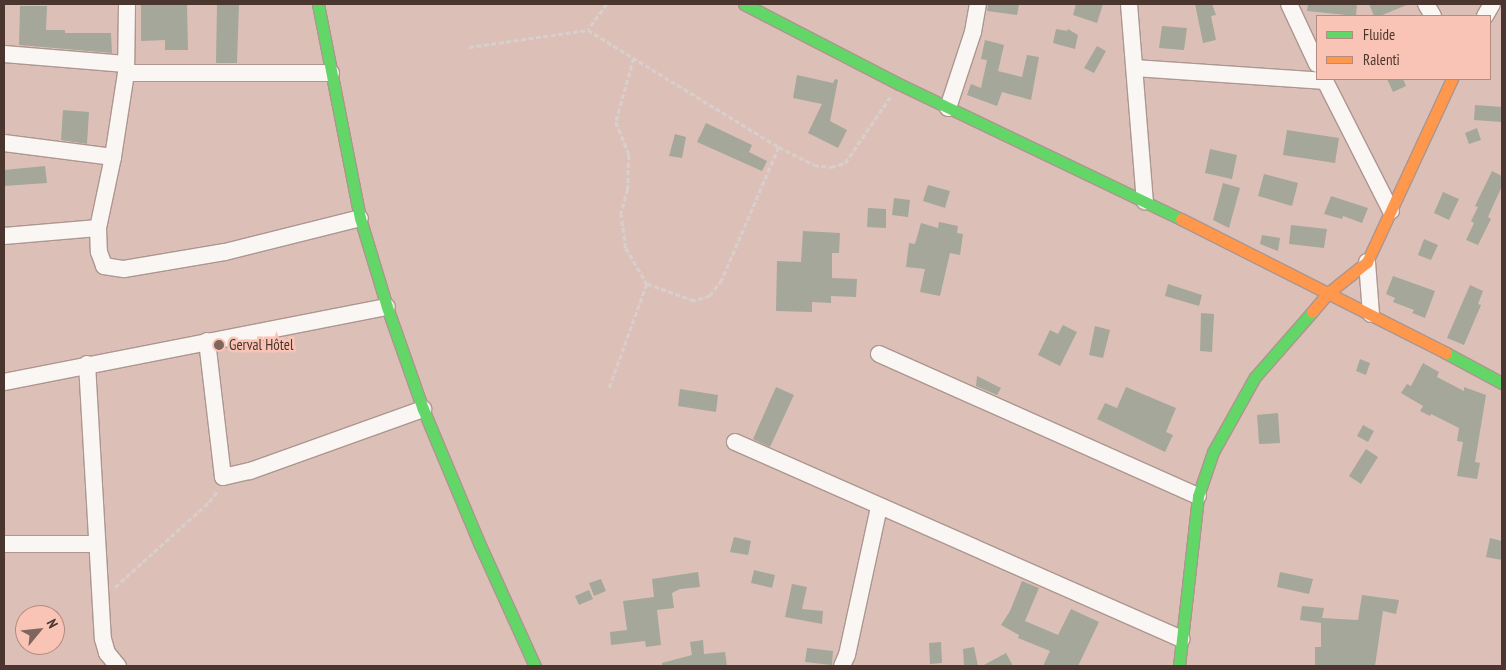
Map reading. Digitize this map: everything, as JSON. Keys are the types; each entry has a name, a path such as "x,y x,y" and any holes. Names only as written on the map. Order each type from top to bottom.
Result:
{"street":[{"path":"127,4 126,68 113,157 98,228 99,252 104,266 124,269 225,252 360,218"},
{"path":"318,4 360,218 387,307 423,409 480,545 535,666"},
{"path":"744,4 899,84 1145,201 1371,314 1502,383"},
{"path":"948,108 973,32 978,4"},
{"path":"1129,4 1145,201"},
{"path":"1290,4 1316,62"},
{"path":"1486,15 1492,4"},
{"path":"4,54 126,68 332,73"},
{"path":"1135,68 1316,79"},
{"path":"1325,80 1391,211"},
{"path":"1371,314 1368,262 1452,80"},
{"path":"4,144 113,157"},
{"path":"4,236 98,228"},
{"path":"1179,666 1198,496 1214,452 1234,411 1255,376 1328,293 1368,262"},
{"path":"4,382 87,364 387,307"},
{"path":"207,341 223,477 250,471 423,409"},
{"path":"879,354 1198,496"},
{"path":"87,364 103,639 111,665"},
{"path":"735,442 1182,639"},
{"path":"842,666 879,507"},
{"path":"4,544 97,544"}],"path":[{"path":"588,30 607,4"},
{"path":"469,47 588,30 779,146 814,165 831,167 845,163 899,84"},
{"path":"634,58 616,122 629,155 628,189 621,213 626,248 647,284 694,301 710,296 722,280 779,146"},
{"path":"609,389 647,284"},
{"path":"101,602 126,576 209,502 219,488 223,477"}],"building":[{"path":"141,4 187,4 188,50 165,50 165,40 141,41"},
{"path":"217,4 239,4 237,63 216,63"},
{"path":"988,4 1019,4 1017,15 987,11"},
{"path":"1076,4 1103,4 1097,23 1073,15"},
{"path":"1195,4 1212,4 1216,15 1211,16 1216,40 1203,43"},
{"path":"1308,4 1357,4 1356,15 1307,11"},
{"path":"1369,4 1409,4 1382,15 1374,15"},
{"path":"20,6 47,6 46,30 65,30 65,33 111,33 112,53 19,45"},
{"path":"1162,26 1187,28 1184,50 1159,48"},
{"path":"1056,29 1067,31 1068,29 1078,35 1075,49 1053,43"},
{"path":"985,40 1004,45 998,71 1022,77 1027,55 1039,57 1031,100 1002,92 997,106 967,95 971,84 981,88 987,60 981,59"},
{"path":"1097,46 1106,51 1094,73 1084,68"},
{"path":"797,75 833,83 835,79 838,80 830,121 847,130 838,148 808,133 822,104 793,98"},
{"path":"1387,80 1403,80 1406,86 1393,92"},
{"path":"1475,105 1502,107 1502,122 1474,120"},
{"path":"63,110 89,112 87,144 61,140"},
{"path":"706,123 752,145 749,152 767,161 762,171 697,142"},
{"path":"1477,128 1481,140 1469,144 1465,133"},
{"path":"1287,130 1339,138 1335,163 1283,155"},
{"path":"675,134 686,137 682,158 669,156"},
{"path":"1210,149 1237,155 1232,179 1205,173"},
{"path":"45,166 47,183 4,186 4,170"},
{"path":"1492,171 1502,176 1502,186 1488,217 1491,219 1478,245 1466,240 1474,223 1471,221 1478,207 1475,206"},
{"path":"1264,174 1298,183 1292,206 1258,196"},
{"path":"1223,183 1240,188 1229,228 1213,220"},
{"path":"928,185 950,191 945,208 923,201"},
{"path":"1443,192 1459,199 1449,220 1434,213"},
{"path":"1331,196 1368,208 1362,223 1343,216 1342,219 1324,214"},
{"path":"894,198 910,200 908,217 892,215"},
{"path":"868,208 886,209 886,228 867,227"},
{"path":"939,222 958,226 957,233 963,234 960,255 950,253 940,296 920,292 925,269 906,267 909,243 915,244 921,223 938,228"},
{"path":"1291,225 1327,229 1324,248 1289,244"},
{"path":"803,231 840,233 839,253 832,253 832,278 857,279 856,297 831,296 831,303 812,302 812,312 776,311 777,261 801,262"},
{"path":"1262,235 1280,238 1278,251 1260,244"},
{"path":"1424,239 1438,245 1431,260 1418,255"},
{"path":"1393,276 1435,291 1425,318 1412,313 1414,310 1393,302 1395,298 1386,294"},
{"path":"1168,284 1202,295 1199,306 1165,296"},
{"path":"1470,285 1483,291 1478,304 1481,305 1464,345 1447,338"},
{"path":"1201,313 1214,314 1212,352 1200,351"},
{"path":"1063,325 1077,332 1060,366 1038,355 1050,330 1058,334"},
{"path":"1095,326 1110,330 1103,358 1089,355"},
{"path":"1360,359 1370,363 1366,375 1356,371"},
{"path":"1423,363 1439,372 1437,377 1464,391 1464,387 1486,395 1475,462 1480,463 1477,479 1457,476 1463,442 1457,441 1459,428 1431,414 1430,416 1420,411 1423,406 1401,393 1407,384 1411,386"},
{"path":"977,376 1001,388 997,395 976,386"},
{"path":"776,387 794,395 770,447 753,439"},
{"path":"1126,387 1176,408 1166,432 1173,435 1165,452 1097,419 1105,403 1117,408"},
{"path":"680,389 718,395 716,412 678,406"},
{"path":"1278,413 1280,443 1259,444 1257,415"},
{"path":"1363,425 1374,431 1368,442 1357,436"},
{"path":"1366,449 1378,457 1361,484 1349,476"},
{"path":"734,537 751,541 748,555 730,552"},
{"path":"1490,538 1502,541 1502,560 1486,557"},
{"path":"754,570 775,575 772,588 751,583"},
{"path":"698,572 700,587 680,589 672,593 674,608 657,610 661,645 646,647 645,641 611,645 610,632 627,630 623,601 654,597 652,579"},
{"path":"1280,572 1313,579 1309,594 1277,587"},
{"path":"601,579 606,591 594,596 589,583"},
{"path":"1022,581 1039,588 1025,621 1058,635 1071,609 1099,622 1078,666 1043,666 1050,651 1018,638 1019,635 1001,625 1010,611"},
{"path":"792,584 807,587 802,609 823,611 822,624 785,617"},
{"path":"589,590 593,599 579,605 575,596"},
{"path":"1362,595 1399,600 1396,614 1383,611 1375,666 1315,666 1315,647 1321,647 1321,623 1300,620 1302,606 1324,608 1322,618 1358,620"},
{"path":"703,640 704,654 725,652 727,666 662,666 662,663 692,655 690,642"},
{"path":"941,642 942,663 930,664 929,643"},
{"path":"974,647 978,666 964,666 963,649"},
{"path":"807,648 833,651 832,665 805,662"},
{"path":"1006,653 1013,666 982,666"}],"traffic: fast":[{"path":"318,4 360,218 387,307 423,409 480,545 535,666"},
{"path":"744,4 899,84 1181,219"},
{"path":"1179,666 1198,496 1213,452 1255,377 1312,312"},
{"path":"1446,353 1502,383"}],"traffic: slow":[{"path":"1312,312 1328,293 1367,262 1452,80"},
{"path":"1181,219 1446,353"}],"place":[{"name":"Gerval Hôtel","path":"219,345"}]}
